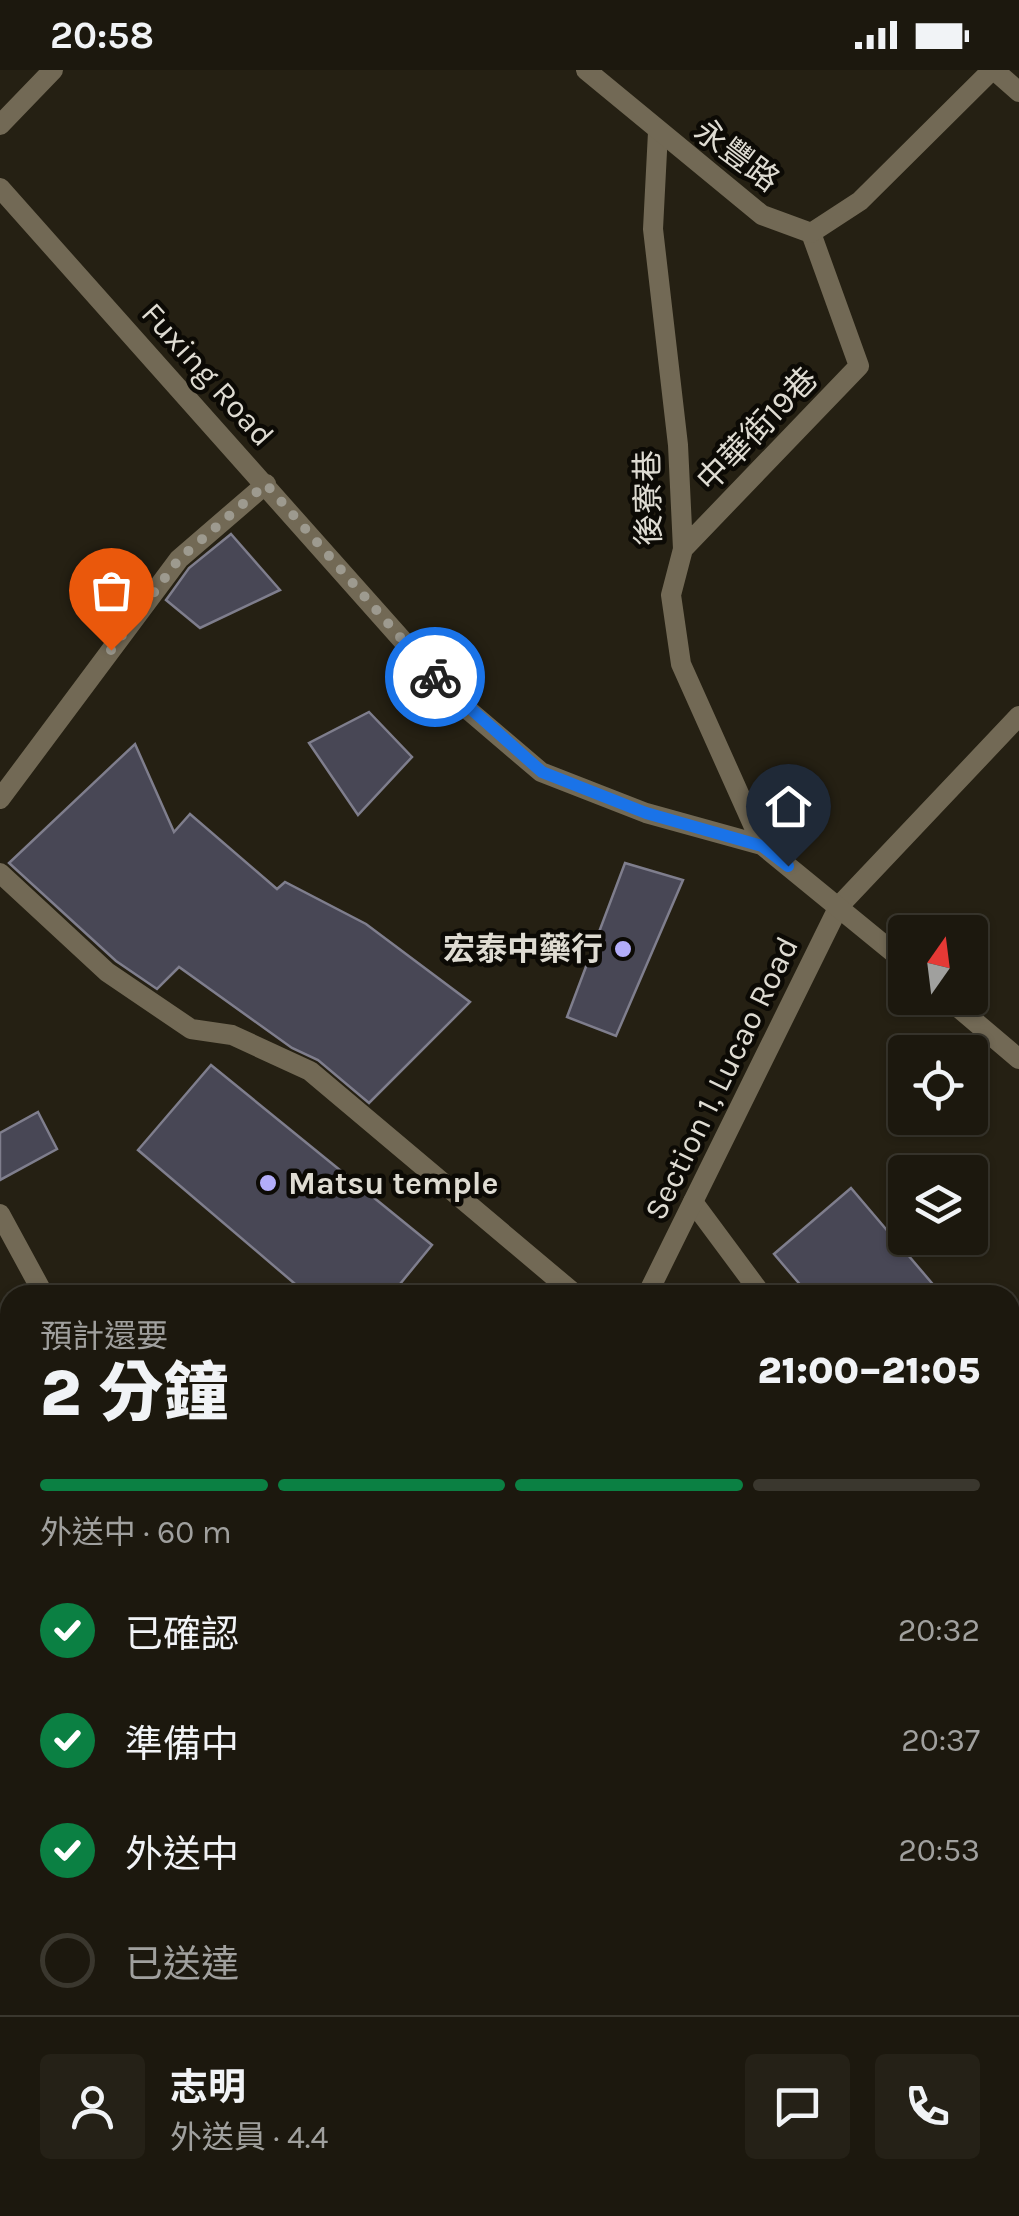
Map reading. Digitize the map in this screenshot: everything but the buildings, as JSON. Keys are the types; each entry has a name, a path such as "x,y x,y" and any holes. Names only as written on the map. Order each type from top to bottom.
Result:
{"street":[{"path":"0,125 53,70"},
{"name":"永豐路","path":"586,70 762,215 811,233"},
{"path":"811,233 860,201 993,70 1019,92"},
{"name":"後寮巷","path":"658,132 653,229 670,351 683,549 671,595 681,664 762,846"},
{"name":"Fuxing Road","path":"0,188 453,697 542,772 646,813 762,846 888,948"},
{"name":"中華街19巷","path":"683,549 859,366 811,233"},
{"path":"0,799 179,559 266,484"},
{"name":"Section 1, Lucao Road","path":"652,1285 839,906 1019,716"},
{"path":"0,873 107,972 191,1029 232,1035 310,1071 564,1285"},
{"path":"967,1015 1019,1058"},
{"path":"693,1202 755,1285"},
{"path":"0,1214 39,1285"}],"way so far":[{"path":"111,650 179,559 266,484 435,677"}],"place":[{"name":"宏泰中藥行","path":"623,949"},
{"name":"Matsu temple","path":"268,1183"}],"route":[{"path":"435,677 453,697 542,772 646,813 762,846 788,866"}]}
